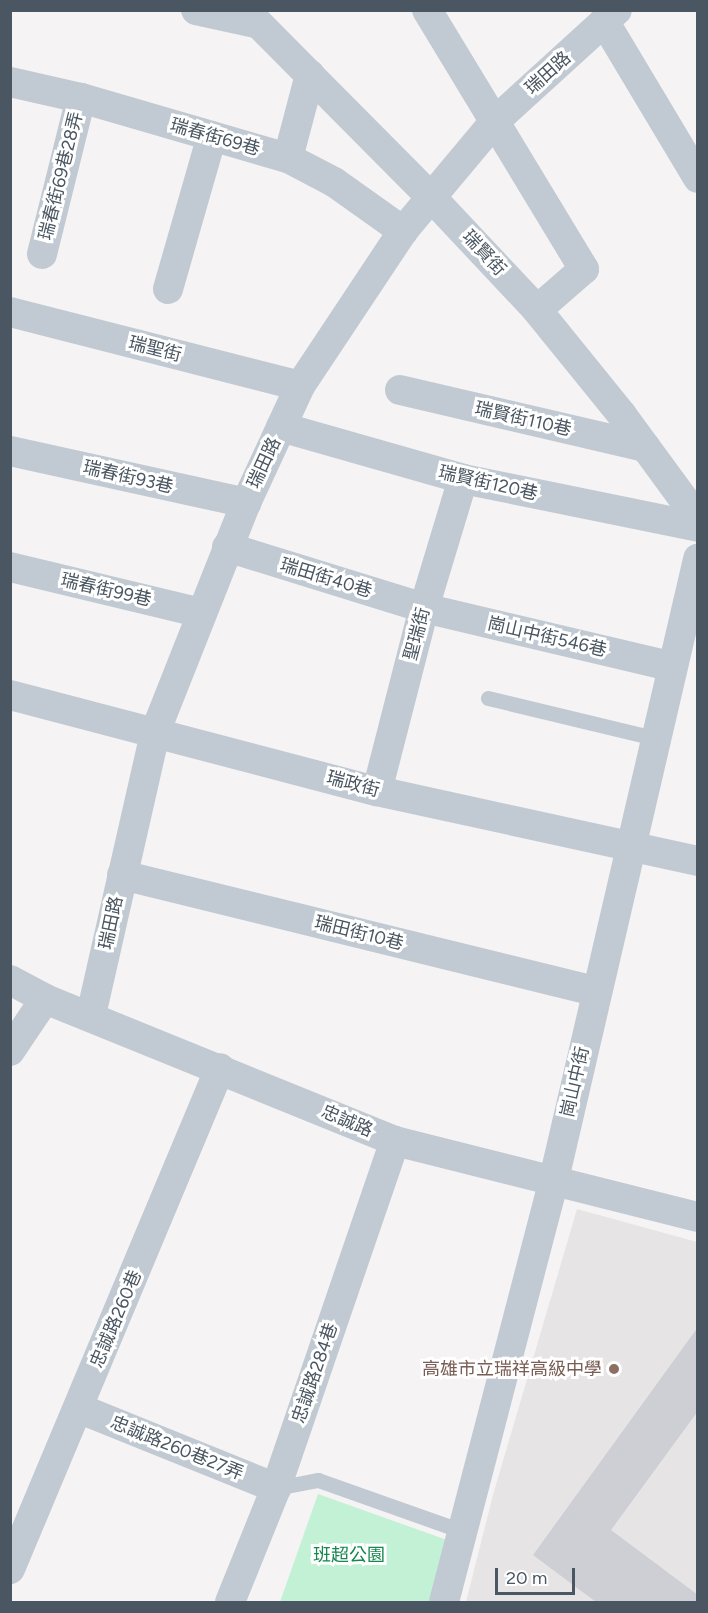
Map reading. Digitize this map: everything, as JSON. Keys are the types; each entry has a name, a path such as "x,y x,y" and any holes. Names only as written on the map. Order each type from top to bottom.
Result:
{"street":[{"path":"196,10 250,17"},
{"path":"427,10 584,269 537,310"},
{"path":"611,16 698,178"},
{"name":"瑞田路","path":"91,1015 156,730 227,548 300,386 403,231 494,122 611,16"},
{"name":"瑞賢街","path":"250,17 432,198 537,310 645,447 698,519"},
{"path":"288,158 310,75"},
{"name":"瑞春街69巷","path":"10,82 81,98 288,158 334,182 403,231"},
{"name":"瑞春街69巷28弄","path":"42,254 81,98"},
{"path":"168,289 212,136"},
{"name":"瑞聖街","path":"10,312 300,386"},
{"name":"瑞賢街110巷","path":"400,390 645,447"},
{"name":"瑞賢街120巷","path":"281,427 463,479 698,527"},
{"name":"瑞春街93巷","path":"10,451 246,503"},
{"name":"聖瑞街","path":"377,791 424,608 463,479"},
{"name":"瑞田街40巷","path":"227,548 424,608"},
{"name":"崗山中街","path":"444,1602 554,1179 670,666 698,559"},
{"name":"瑞春街99巷","path":"10,567 202,613"},
{"name":"崗山中街546巷","path":"424,608 670,666"},
{"name":"瑞政街","path":"10,694 156,730 377,791 631,844 698,861"},
{"name":"瑞田街10巷","path":"122,875 595,991"},
{"name":"忠誠路","path":"10,980 45,999 91,1015 395,1141 554,1179 698,1217"},
{"path":"10,1052 45,999"},
{"name":"忠誠路260巷","path":"10,1569 220,1068"},
{"name":"忠誠路284巷","path":"230,1602 276,1488 395,1141"},
{"name":"忠誠路260巷27弄","path":"78,1408 276,1488"}],"lane":[{"path":"488,698 654,738"},
{"path":"276,1488 318,1480 462,1531"}],"shaded area":[{"name":"高雄市立瑞祥高級中學","path":"577,1209 697,1242 697,1602 466,1602 493,1495"}],"green space":[{"name":"班超公園","path":"318,1494 447,1540 430,1602 280,1602"}],"building":[{"path":"698,1327 698,1411 611,1530 698,1595 698,1602 596,1602 533,1555"}],"place":[{"name":"高雄市立瑞祥高級中學","path":"614,1369"}]}
